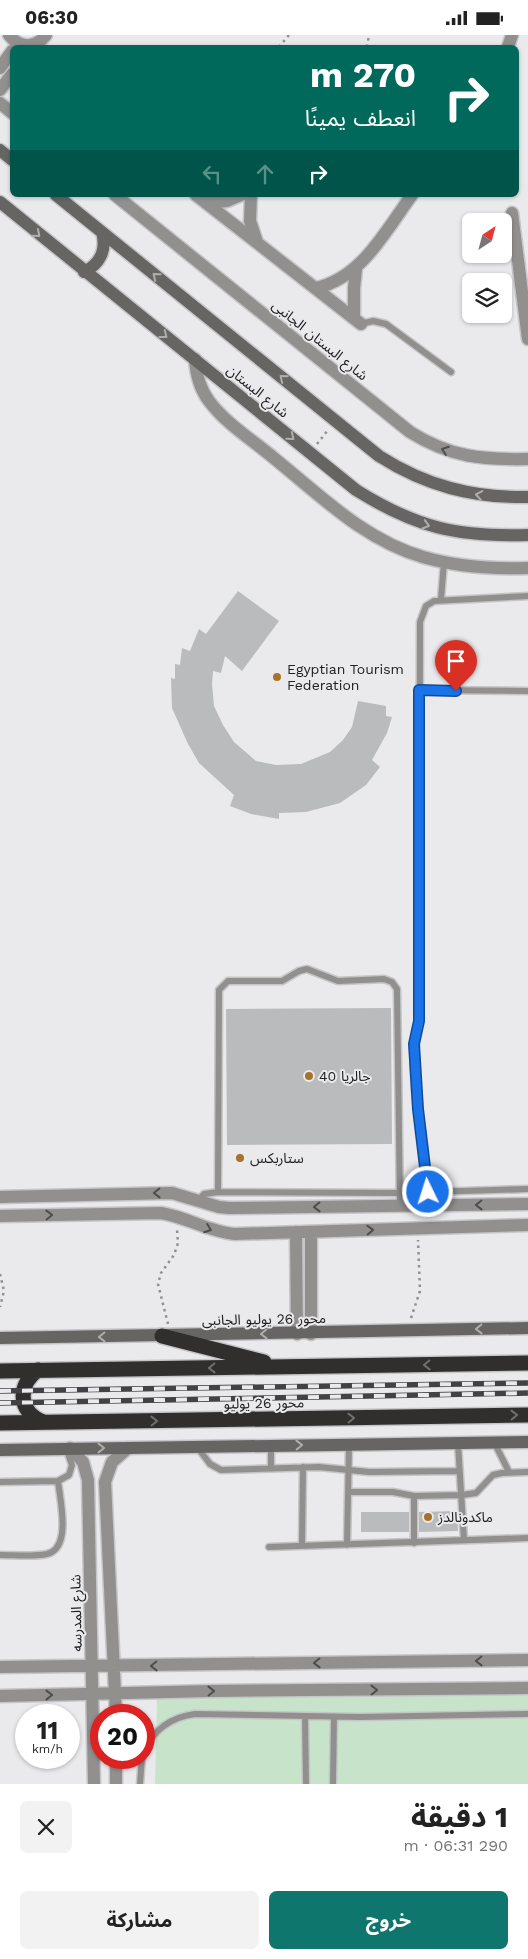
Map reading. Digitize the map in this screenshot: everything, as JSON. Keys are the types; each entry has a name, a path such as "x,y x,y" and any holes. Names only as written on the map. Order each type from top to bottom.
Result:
{"highway":[{"path":"167,1336 283,1367"},
{"path":"0,1371 528,1363"},
{"path":"38,1371 24,1385 22,1398 31,1416 43,1422"},
{"name":"محور 26 يوليو","path":"0,1423 528,1415"}],"street":[{"path":"33,45 47,35"},
{"path":"0,68 10,51"},
{"path":"0,89 10,76"},
{"path":"0,103 10,111"},
{"path":"0,150 10,158"},
{"name":"شارع البستان","path":"58,197 379,456 421,479 444,488 491,497 528,497"},
{"name":"شارع البستان الجانبى","path":"117,197 410,432 444,450 462,455 481,459 528,459"},
{"path":"201,199 226,201 236,197"},
{"path":"251,197 250,221 257,242"},
{"path":"316,288 333,283 356,269 410,197"},
{"path":"201,199 358,321"},
{"name":"شارع البستان","path":"0,202 84,272 195,359 356,490 412,521 462,532 498,536 528,535"},
{"path":"512,213 528,339"},
{"path":"84,272 95,265 102,253 102,232"},
{"path":"356,269 354,288 358,321"},
{"path":"195,359 201,387 217,410 334,508 365,531 395,547 422,557 444,562 484,568 528,568"},
{"path":"0,1197 172,1193 229,1208 528,1204"},
{"path":"81,1196 82,1215"},
{"path":"418,1228 423,1206"},
{"path":"0,1216 162,1213 224,1233 528,1225"},
{"path":"296,1232 297,1334"},
{"path":"311,1232 311,1334"},
{"name":"محور 26 يوليو الجانبى","path":"0,1338 311,1334 528,1328"},
{"path":"0,1449 528,1442"},
{"name":"شارع المدرسه","path":"68,1448 83,1462 88,1480 94,1784"},
{"path":"116,1704 105,1482 112,1462 128,1448"},
{"path":"0,1667 528,1660"},
{"path":"0,1695 528,1688"},
{"path":"116,1769 116,1784"}],"lane":[{"path":"358,321 374,321 386,324 451,372"},
{"path":"442,599 444,562"},
{"path":"423,1206 428,1192 418,1109 414,1044 419,1021 420,622 426,606 442,599 528,596"},
{"path":"419,690 528,691"},
{"path":"218,1192 219,990 228,981 282,981 299,971 307,969 338,981 388,980 397,989 400,1206"},
{"path":"198,1201 204,1194 218,1192 400,1193 528,1189"},
{"path":"494,1442 509,1473"},
{"path":"458,1444 464,1540"},
{"path":"347,1545 349,1445"},
{"path":"271,1446 272,1468"},
{"path":"198,1447 207,1461 217,1469 303,1467 370,1472 459,1471"},
{"path":"0,1482 58,1481 66,1477 72,1465 68,1448"},
{"path":"302,1546 303,1467"},
{"path":"349,1492 393,1492 414,1497 462,1495 476,1493 493,1475 528,1472"},
{"path":"0,1555 44,1555 53,1552 60,1545 63,1536 58,1481"},
{"path":"414,1497 414,1543"},
{"path":"270,1547 528,1538"},
{"path":"155,1735 171,1721 187,1715 334,1717 528,1714"},
{"path":"305,1716 306,1784"},
{"path":"333,1784 334,1717"},
{"path":"140,1784 141,1769"}],"path":[{"path":"281,45 289,35"},
{"path":"310,453 335,421"},
{"path":"167,1336 158,1284 161,1273 174,1255 178,1243 176,1216"},
{"path":"405,1331 420,1291 418,1228"},
{"path":"0,1274 4,1291 0,1307"}],"green space":[{"path":"528,1693 528,1784 155,1784 157,1698"}],"building":[{"path":"238,591 279,621 242,671 225,656 221,673 213,671 214,706 223,725 234,742 256,761 276,765 301,764 330,752 343,740 352,727 358,701 386,706 386,716 392,717 387,733 372,760 380,767 366,785 340,803 306,812 279,813 279,819 251,814 230,806 234,795 199,763 188,744 172,708 171,678 175,679 175,664 180,665 182,648 190,651 199,629 206,634"},
{"name":"جالريا 40","path":"391,1008 392,1144 227,1145 226,1009"},
{"path":"457,1511 458,1531 419,1532 419,1512"},
{"path":"361,1512 409,1512 409,1532 361,1532"}],"railway":[{"path":"0,1391 528,1383"},
{"path":"0,1403 528,1393"}],"place":[{"name":"Egyptian Tourism Federation","path":"277,677"},
{"name":"جالريا 40","path":"309,1076"},
{"name":"ستاربكس","path":"240,1158"},
{"name":"ماكدونالدز","path":"428,1517"}],"route":[{"path":"428,1192 418,1109 414,1044 419,1021 419,690 456,691"}]}
